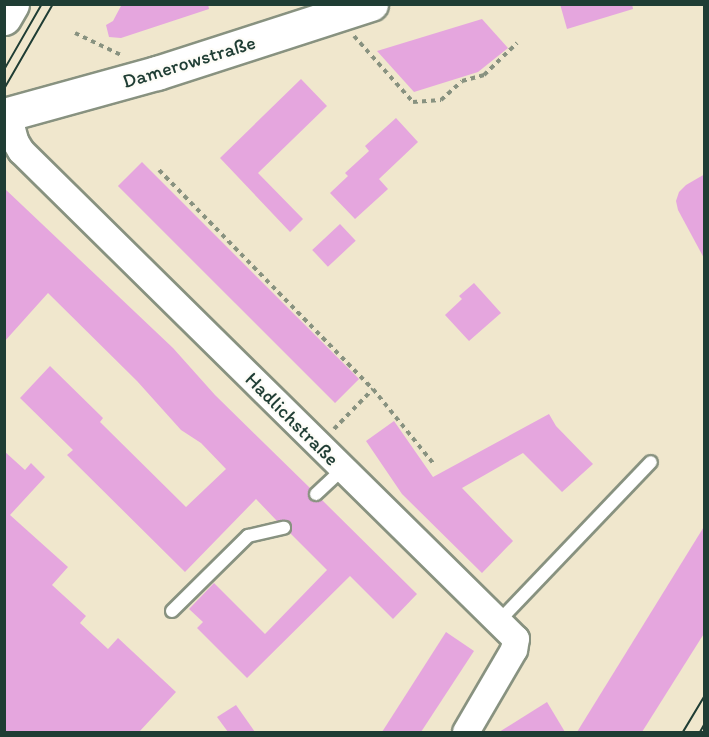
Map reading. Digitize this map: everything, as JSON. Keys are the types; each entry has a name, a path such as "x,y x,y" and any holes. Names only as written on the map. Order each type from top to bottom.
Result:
{"main road":[{"path":"4,18 12,4"},
{"name":"Damerowstraße","path":"6,115 157,73 372,4"}],"street":[{"name":"Hadlichstraße","path":"6,115 21,151 516,639 514,650 466,732"}],"lane":[{"path":"498,622 651,462"},
{"path":"316,494 343,469"},
{"path":"172,611 248,536 284,528"}],"path":[{"path":"75,33 125,57"},
{"path":"354,36 413,102 441,100 462,81 484,75 517,43"},
{"path":"159,170 373,389 433,463"},
{"path":"319,445 373,389"}],"building":[{"path":"122,4 208,4 209,9 121,38 109,37 106,25 113,21"},
{"path":"560,4 632,4 633,9 567,29"},
{"path":"482,19 508,48 478,72 414,92 377,51"},
{"path":"301,79 327,106 258,173 303,219 290,232 220,158"},
{"path":"396,118 418,142 379,179 388,189 355,219 330,193 348,176 345,173 369,151 365,146"},
{"path":"142,162 359,379 335,403 118,186"},
{"path":"705,174 705,260 678,210 676,201 679,192 686,185"},
{"path":"4,188 173,348 215,395 310,488 308,495 310,500 317,502 322,500 417,594 393,619 350,576 247,678 197,628 203,622 189,609 214,583 265,634 327,570 290,533 292,527 290,522 277,521 256,499 185,572 67,455 73,450 20,398 50,366 103,418 100,422 186,507 226,469 201,443 181,430 137,381 48,293 4,342"},
{"path":"340,224 356,241 328,267 312,250"},
{"path":"474,283 501,313 469,341 445,315 462,299 459,296"},
{"path":"549,414 556,426 593,464 562,492 523,453 462,488 513,541 482,573 402,494 366,441 394,421 433,477"},
{"path":"4,451 25,470 31,463 45,477 10,515 68,567 52,585 86,616 80,623 108,649 118,638 176,692 139,732 4,732"},
{"path":"705,525 705,632 642,732 577,732"},
{"path":"446,632 474,651 421,732 382,732"},
{"path":"547,702 565,732 499,732"},
{"path":"236,705 255,732 228,732 217,717"}],"tram line":[{"path":"4,70 42,4"},
{"path":"4,89 53,4"},
{"path":"683,732 704,697"},
{"path":"700,732 704,725"}]}
